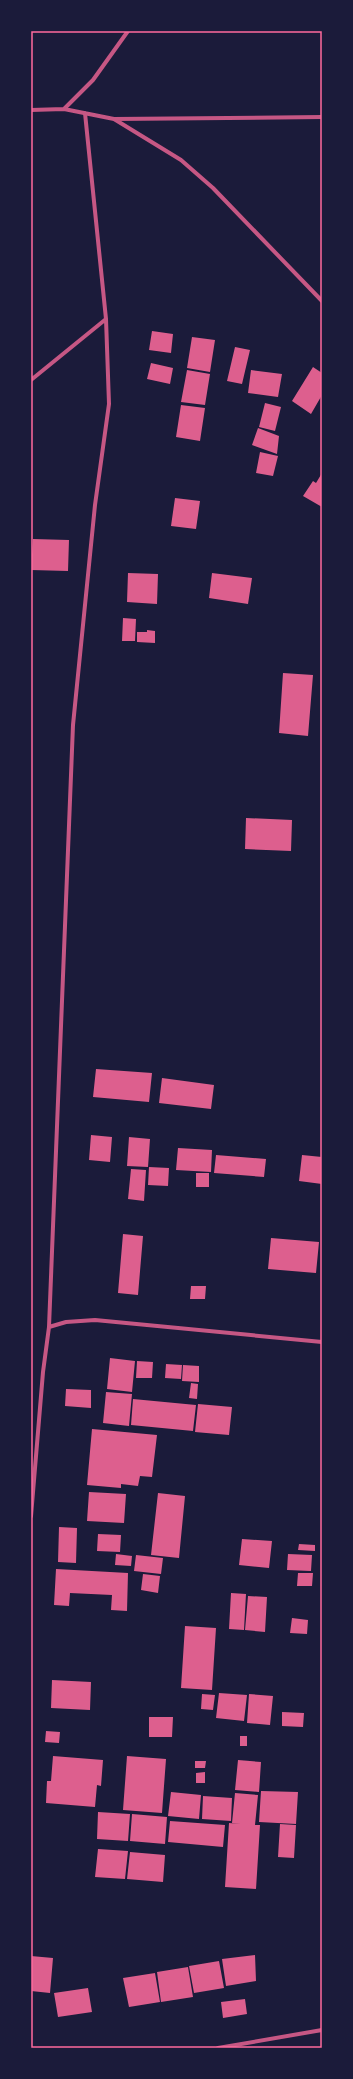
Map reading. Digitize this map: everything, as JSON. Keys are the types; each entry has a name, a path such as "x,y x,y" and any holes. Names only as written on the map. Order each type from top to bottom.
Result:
{"street":[{"path":"64,109 93,80 128,31"},
{"path":"31,110 64,109 114,119 322,117"},
{"path":"31,1516 43,1372 49,1327 73,725 95,505 109,404 106,319 85,113"},
{"path":"114,119 181,160 214,188 322,301"},
{"path":"31,380 106,319"},
{"path":"49,1327 66,1322 95,1320 322,1342"},
{"path":"218,2048 322,2030"}],"building":[{"path":"152,331 173,334 171,353 149,350"},
{"path":"192,337 215,340 210,372 187,368"},
{"path":"235,347 250,350 242,384 227,381"},
{"path":"151,363 173,368 170,384 147,379"},
{"path":"313,367 322,373 322,395 311,414 292,401"},
{"path":"187,370 210,374 205,405 181,402"},
{"path":"251,370 282,374 278,397 248,393"},
{"path":"265,403 281,407 275,431 259,427"},
{"path":"181,405 205,408 200,441 176,437"},
{"path":"258,428 279,436 277,454 252,445"},
{"path":"260,452 278,456 273,476 256,473"},
{"path":"322,473 322,507 303,496 313,481 316,483"},
{"path":"175,498 200,501 196,529 171,526"},
{"path":"33,539 69,540 68,571 31,570"},
{"path":"128,573 158,574 157,604 127,602"},
{"path":"212,573 252,578 248,604 209,598"},
{"path":"123,618 136,619 135,641 122,641"},
{"path":"147,630 155,631 155,643 137,642 137,632 147,632"},
{"path":"283,673 313,675 308,736 279,733"},
{"path":"246,818 292,820 291,851 245,849"},
{"path":"96,1069 152,1073 149,1102 93,1097"},
{"path":"162,1078 214,1085 211,1109 159,1103"},
{"path":"91,1135 112,1137 110,1162 89,1160"},
{"path":"129,1137 150,1139 148,1167 127,1166"},
{"path":"178,1148 212,1150 211,1172 176,1170"},
{"path":"216,1155 266,1159 264,1177 214,1173"},
{"path":"302,1155 322,1157 322,1184 299,1181"},
{"path":"149,1167 169,1168 168,1186 148,1185"},
{"path":"131,1169 146,1170 144,1201 128,1199"},
{"path":"196,1173 209,1173 209,1187 196,1187"},
{"path":"123,1234 143,1236 138,1295 118,1293"},
{"path":"271,1238 319,1242 316,1273 268,1269"},
{"path":"191,1286 206,1286 205,1299 190,1299"},
{"path":"110,1358 135,1361 132,1392 107,1389"},
{"path":"137,1361 153,1362 152,1378 136,1378"},
{"path":"166,1364 182,1365 181,1379 165,1378"},
{"path":"183,1365 199,1366 199,1382 182,1381"},
{"path":"191,1383 198,1384 197,1399 189,1398"},
{"path":"66,1389 91,1390 91,1408 65,1406"},
{"path":"106,1392 132,1394 129,1426 103,1423"},
{"path":"133,1399 196,1405 193,1431 131,1425"},
{"path":"198,1404 232,1407 229,1435 195,1432"},
{"path":"92,1429 157,1435 152,1477 140,1476 138,1486 121,1484 121,1488 87,1485"},
{"path":"89,1492 126,1494 124,1523 87,1521"},
{"path":"158,1493 185,1496 179,1558 151,1555"},
{"path":"59,1527 77,1528 76,1563 58,1562"},
{"path":"98,1534 121,1535 120,1552 97,1551"},
{"path":"242,1539 272,1541 269,1568 239,1565"},
{"path":"299,1544 315,1545 315,1551 298,1550"},
{"path":"116,1554 132,1556 131,1566 115,1565"},
{"path":"288,1554 312,1555 311,1571 287,1570"},
{"path":"136,1555 163,1558 161,1574 134,1571"},
{"path":"56,1569 128,1573 127,1611 111,1610 112,1595 70,1593 69,1606 54,1605"},
{"path":"298,1573 313,1573 312,1586 297,1586"},
{"path":"143,1574 160,1576 158,1593 141,1590"},
{"path":"231,1593 246,1594 244,1630 229,1629"},
{"path":"248,1596 267,1597 265,1632 245,1630"},
{"path":"292,1618 308,1620 307,1634 290,1633"},
{"path":"185,1626 216,1628 212,1690 181,1688"},
{"path":"52,1680 91,1682 90,1710 51,1708"},
{"path":"219,1693 247,1695 244,1721 216,1718"},
{"path":"202,1694 215,1695 213,1710 201,1709"},
{"path":"249,1694 273,1696 270,1725 247,1723"},
{"path":"282,1712 304,1713 303,1727 282,1726"},
{"path":"149,1717 173,1717 172,1737 149,1737"},
{"path":"46,1731 60,1732 59,1743 45,1742"},
{"path":"240,1736 247,1736 247,1746 240,1746"},
{"path":"53,1756 103,1760 101,1786 97,1785 95,1807 46,1803 47,1781 51,1781"},
{"path":"127,1756 166,1759 162,1813 123,1810"},
{"path":"238,1760 261,1762 259,1792 235,1790"},
{"path":"195,1761 206,1761 205,1768 195,1768"},
{"path":"205,1772 205,1783 196,1783 196,1773"},
{"path":"261,1791 298,1792 296,1824 259,1822"},
{"path":"171,1792 201,1795 199,1819 168,1816"},
{"path":"235,1793 258,1795 255,1825 260,1825 256,1889 225,1887 229,1823 241,1824 232,1823"},
{"path":"203,1796 232,1798 231,1821 202,1819"},
{"path":"98,1812 130,1814 128,1841 97,1839"},
{"path":"132,1814 167,1817 165,1844 130,1841"},
{"path":"170,1821 225,1825 223,1847 168,1842"},
{"path":"280,1824 296,1825 294,1858 278,1857"},
{"path":"98,1849 128,1851 125,1879 95,1877"},
{"path":"130,1852 165,1855 163,1882 127,1879"},
{"path":"255,1955 256,1981 226,1986 222,1959"},
{"path":"31,1956 53,1958 50,1993 31,1991"},
{"path":"219,1961 224,1988 194,1993 189,1966"},
{"path":"188,1967 193,1997 161,2002 157,1972"},
{"path":"155,1973 160,2002 129,2007 123,1978"},
{"path":"88,1988 92,2012 58,2017 54,1993"},
{"path":"245,1999 247,2014 223,2018 221,2002"}]}
